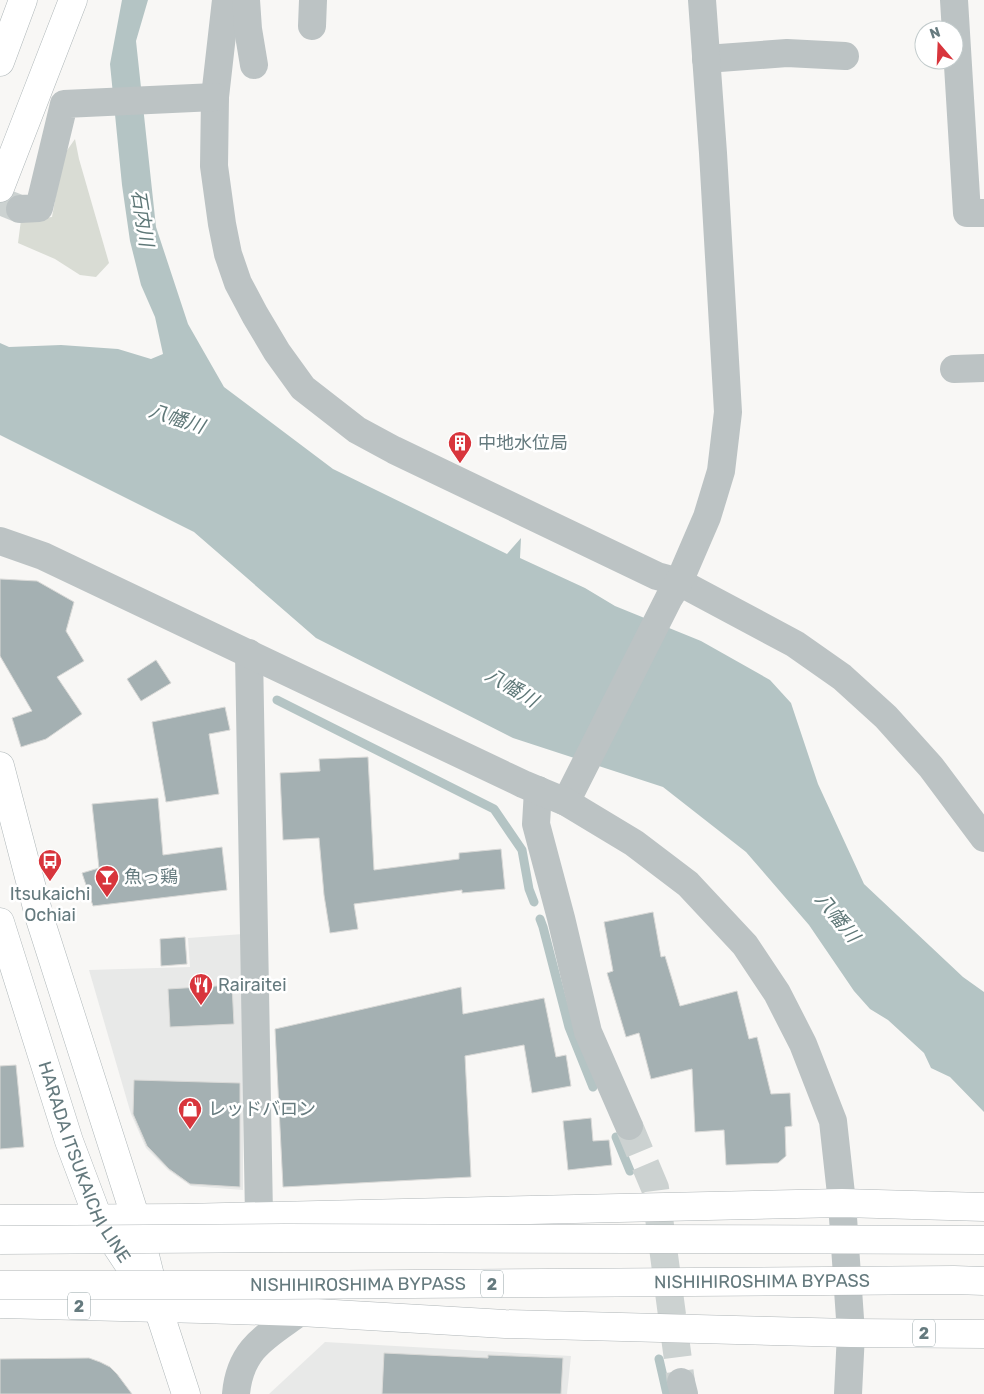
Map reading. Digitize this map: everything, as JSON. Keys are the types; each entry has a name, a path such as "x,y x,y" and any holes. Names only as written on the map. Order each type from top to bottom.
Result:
{"main road":[{"path":"0,62 23,0"},
{"path":"0,188 73,0"},
{"name":"HARADA ITSUKAICHI LINE","path":"2,777 40,919 136,1219 158,1308 186,1394"},
{"name":"HARADA ITSUKAICHI LINE","path":"0,922 69,1141 98,1218 158,1308"},
{"path":"0,1219 136,1219 855,1204 984,1207"},
{"path":"0,1240 304,1238 984,1240"},
{"name":"NISHIHIROSHIMA BYPASS","path":"0,1286 984,1281"},
{"name":"NISHIHIROSHIMA BYPASS","path":"0,1304 300,1312 505,1324 858,1333"},
{"name":"2","path":"858,1333 984,1334"}],"street":[{"path":"226,0 203,97 222,224 228,254 238,283 277,352 302,388 357,430 394,450 657,576 674,590 795,644 842,677 886,717 931,767 984,838"},
{"path":"246,0 248,29 254,66"},
{"path":"571,793 674,590 707,517 721,471 728,412 702,0"},
{"path":"954,0 967,213 984,213"},
{"path":"706,59 787,53 846,56"},
{"path":"20,209 39,208 64,104 203,97"},
{"path":"954,369 984,368"},
{"path":"0,541 43,556 538,790 571,793 688,884 745,945 777,993 807,1052 832,1121 855,1204 858,1333 848,1394"},
{"path":"249,653 259,1216"},
{"path":"538,790 536,824 588,1032 629,1126"},
{"path":"236,1394 240,1374 247,1357 260,1341 300,1312"}],"shaded area":[{"path":"75,139 109,263 96,277 80,275 55,259 18,243 21,220 52,217 63,156"},
{"path":"243,934 243,1190 191,1186 168,1170 146,1148 131,1114 89,970 190,967 188,938"},
{"path":"325,1342 571,1356 567,1394 269,1394"}],"water":[{"path":"122,0 148,0 136,41 156,227 188,324 224,387 333,469 507,554 521,538 520,558 585,588 615,606 701,641 770,680 791,703 818,784 864,884 963,977 984,992 984,1112 950,1077 931,1068 924,1053 888,1020 870,1009 854,991 809,925 746,852 663,787 513,738 316,638 194,532 0,435 0,343 9,347 61,345 118,349 151,359 163,354 155,317 141,285 130,241 122,185 110,64"}],"building":[{"path":"0,579 37,581 74,602 66,631 84,661 57,677 82,714 46,739 21,747 12,718 32,711 0,656"},
{"path":"156,660 171,683 141,701 127,679"},
{"path":"225,707 230,730 209,734 219,794 166,802 152,722"},
{"path":"368,757 374,870 459,859 459,853 501,849 505,889 462,893 462,890 354,904 358,929 330,933 324,895 319,838 283,840 280,773 320,771 319,759"},
{"path":"158,798 163,855 222,847 227,890 93,906 82,873 99,868 92,804"},
{"path":"653,912 661,957 665,956 680,1006 737,991 749,1039 757,1037 771,1094 790,1093 792,1126 785,1127 786,1156 778,1163 726,1165 724,1130 695,1132 692,1069 651,1079 639,1033 626,1037 607,973 613,971 604,922"},
{"path":"185,937 187,964 161,966 160,939"},
{"name":"Rairaitei","path":"232,985 234,1024 170,1027 168,989"},
{"path":"461,987 463,1014 544,998 556,1057 566,1055 571,1086 532,1093 524,1045 465,1056 471,1177 283,1187 275,1029"},
{"path":"16,1065 24,1147 0,1149 0,1066"},
{"name":"レッドバロン","path":"134,1080 240,1083 240,1187 190,1184 169,1169 147,1146 133,1114"},
{"path":"591,1118 593,1141 609,1140 612,1165 568,1170 563,1121"},
{"path":"384,1353 488,1358 488,1355 563,1358 561,1394 382,1394"},
{"path":"89,1358 110,1367 132,1394 0,1394 0,1359"}],"waterway":[{"path":"277,700 494,809 522,850 529,889 534,902"},
{"path":"540,919 569,1027 593,1087"},
{"path":"616,1137 630,1171"},
{"path":"659,1359 667,1394"}],"tunnel":[{"path":"0,201 20,209"},
{"path":"629,1126 655,1188 681,1382"}],"place":[{"name":"中地水位局","path":"460,464"},
{"name":"Itsukaichi Ochiai","path":"50,882"},
{"name":"魚っ鶏","path":"107,898"},
{"name":"Rairaitei","path":"201,1006"},
{"name":"レッドバロン","path":"190,1130"}],"water label":[{"name":"石内川","path":"143,218"},
{"name":"八幡川","path":"177,418"},
{"name":"八幡川","path":"512,687"},
{"name":"八幡川","path":"838,917"}]}
